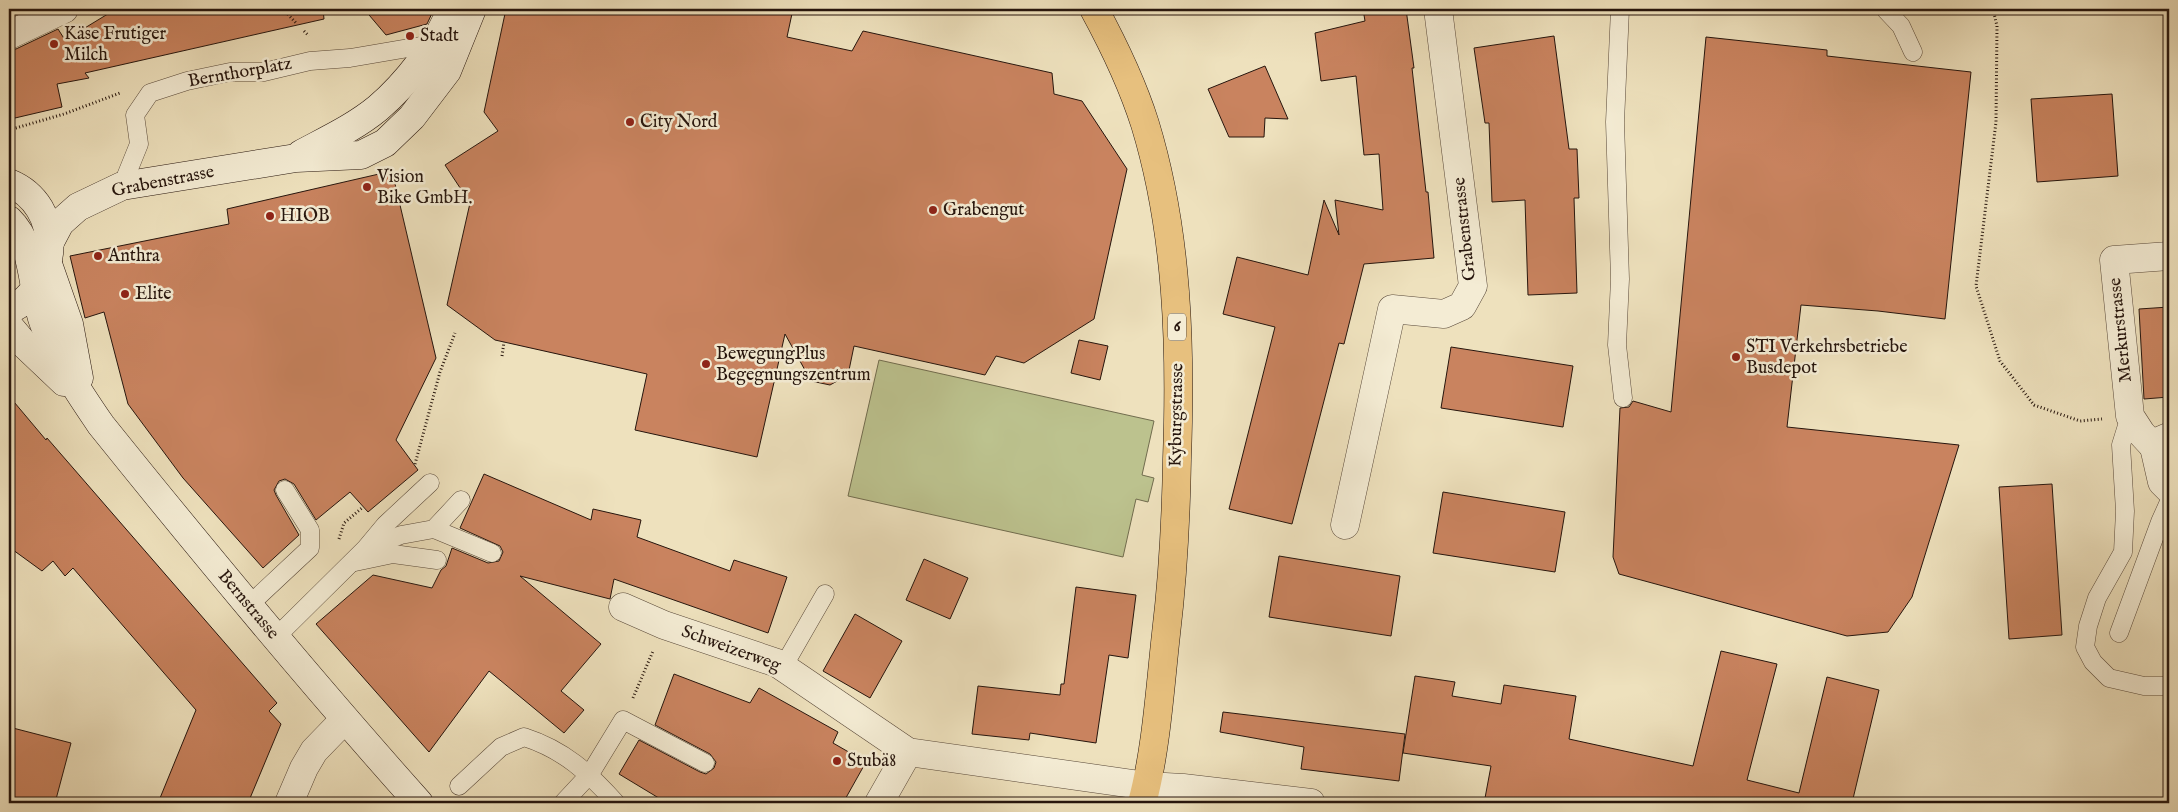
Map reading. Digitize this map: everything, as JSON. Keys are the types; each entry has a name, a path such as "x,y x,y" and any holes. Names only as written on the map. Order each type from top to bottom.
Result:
{"main road":[{"path":"9,35 64,9"},
{"name":"Grabenstrasse","path":"296,158 378,108 392,95 432,44 451,9"},
{"name":"Grabenstrasse","path":"34,291 41,281 60,223 88,200 122,186 296,158 361,155 385,143 412,117 447,71 472,9"},
{"name":"Kyburgstrasse","path":"1094,9 1126,76 1145,123 1167,224 1176,309 1179,371 1172,585 1144,795"},
{"name":"Grabenstrasse","path":"1345,525 1392,309 1444,314 1462,306 1474,286 1438,9"},
{"name":"Bernstrasse","path":"9,183 25,192 36,205 45,222 49,253 69,324 84,400"},
{"name":"Bernstrasse","path":"9,220 19,231 26,248 41,317 50,338 84,400 106,431 248,606 344,720 419,803"},
{"name":"Merkurstrasse","path":"2169,256 2114,260 2130,416 2141,433 2162,442 2162,482 2169,490"},
{"path":"9,310 34,291"},
{"name":"Bernstrasse","path":"9,326 25,346 84,400"},
{"name":"Schweizerweg","path":"623,607 664,625 777,663 908,752 1144,795 1183,788 1311,803"},
{"path":"289,803 304,768 314,751 344,720"},
{"path":"878,803 908,752"}],"lane":[{"path":"1620,9 1615,122 1620,279 1617,345 1623,398"},
{"path":"1885,9 1901,26 1913,52"},
{"name":"Bernthorplatz","path":"122,186 140,144 135,115 150,93 187,81 230,72 264,72 310,61 350,58 432,44"},
{"path":"2130,416 2121,445 2125,511 2122,552 2097,598 2088,626 2085,647 2093,662 2110,678 2144,686 2169,686"},
{"path":"275,638 352,563 385,525 430,483"},
{"path":"248,606 310,548 310,530 285,490"},
{"path":"434,529 461,500"},
{"path":"2120,634 2169,502"},
{"path":"365,549 401,535 434,529 492,553"},
{"path":"352,563 393,554 437,560"},
{"path":"783,667 825,594"},
{"path":"563,803 590,774 624,720 705,763"},
{"path":"459,786 501,748 524,737 544,743 590,774 616,803"}],"path":[{"path":"283,9 298,24"},
{"path":"1993,9 1997,26 1996,122 1976,286 2000,361 2034,405 2080,421 2130,416"},
{"path":"414,465 440,372 455,333"},
{"path":"502,356 504,342"},
{"path":"624,720 664,625"}],"green space":[{"path":"879,360 1154,421 1142,475 1154,478 1148,502 1136,499 1123,557 848,496"}],"building":[{"path":"116,9 323,9 324,19 85,73 89,78 57,84 62,107 15,118 9,100 9,50 16,49 58,29 65,40"},
{"path":"364,9 434,9 427,24 386,35"},
{"path":"506,9 793,9 787,37 852,51 863,31 1052,73 1054,94 1082,101 1127,169 1094,319 1024,363 996,356 985,375 854,346 848,375 830,385 811,381 785,334 757,457 635,430 647,374 495,340 447,305 470,203 445,165 498,131 484,112"},
{"path":"1363,9 1406,9 1434,258 1364,264 1344,344 1339,343 1292,524 1229,509 1275,327 1223,314 1237,257 1308,275 1324,200 1339,235 1335,200 1383,210 1379,154 1364,155 1356,76 1321,81 1315,33 1365,21"},
{"path":"1554,36 1569,149 1577,149 1579,198 1574,198 1577,293 1528,295 1525,200 1492,202 1489,123 1485,123 1474,48"},
{"name":"STI Verkehrsbetriebe Busdepot","path":"1706,37 1827,50 1827,56 1971,72 1945,319 1801,305 1787,427 1959,445 1912,597 1888,632 1847,636 1619,574 1613,557 1620,408 1629,407 1633,401 1671,412"},
{"path":"1265,66 1288,119 1265,118 1264,137 1229,137 1208,89"},
{"path":"2112,94 2118,176 2037,182 2031,99"},
{"path":"392,171 436,358 396,440 418,470 368,512 350,492 316,520 294,484 285,479 279,481 274,490 299,535 263,568 183,478 128,404 104,312 85,318 70,256 229,224 227,209"},
{"path":"2169,307 2169,397 2144,399 2139,309"},
{"path":"1079,340 1108,346 1100,380 1071,373"},
{"path":"1451,347 1573,366 1563,427 1441,408"},
{"path":"9,396 277,703 269,711 281,724 248,803 158,803 196,710 73,568 65,576 53,561 42,571 9,547"},
{"path":"484,474 591,520 593,509 641,520 637,537 730,571 734,560 787,577 768,633 614,579 610,599 520,576 601,644 561,691 584,710 564,733 489,671 429,752 316,624 373,575 432,588 441,570 446,566 452,548 488,563 499,561 503,552 500,546 460,528"},
{"path":"2052,484 2062,635 2009,639 1999,487"},
{"path":"1443,492 1565,512 1555,572 1433,553"},
{"path":"1279,556 1400,576 1391,636 1269,617"},
{"path":"924,559 968,578 950,619 906,600"},
{"path":"1076,587 1136,595 1128,658 1109,655 1096,743 1030,733 1029,740 972,734 978,686 1060,695 1061,684 1064,684"},
{"path":"855,614 902,641 870,698 823,671"},
{"path":"1721,651 1777,664 1747,780 1799,793 1827,677 1879,690 1852,803 1520,803 1485,798 1491,766 1403,753 1415,676 1455,682 1452,696 1501,704 1504,685 1576,696 1569,739 1693,766"},
{"path":"674,674 750,703 759,688 838,732 833,743 866,762 843,803 667,803 619,774 639,740 700,772 706,774 714,768 716,762 710,754 655,725"},
{"path":"1223,712 1405,734 1399,781 1301,769 1304,747 1220,732"},
{"path":"9,727 71,743 55,803 34,803 9,797"}],"place":[{"name":"Stadt","path":"410,36"},
{"name":"Käse Frutiger Milch","path":"54,44"},
{"name":"City Nord","path":"630,122"},
{"name":"Vision Bike GmbH.","path":"367,187"},
{"name":"Grabengut","path":"933,210"},
{"name":"HIOB","path":"270,216"},
{"name":"Anthra","path":"98,256"},
{"name":"Elite","path":"125,294"},
{"name":"STI Verkehrsbetriebe Busdepot","path":"1736,357"},
{"name":"BewegungPlus Begegnungszentrum","path":"706,364"},
{"name":"Stubä8","path":"837,761"}]}
